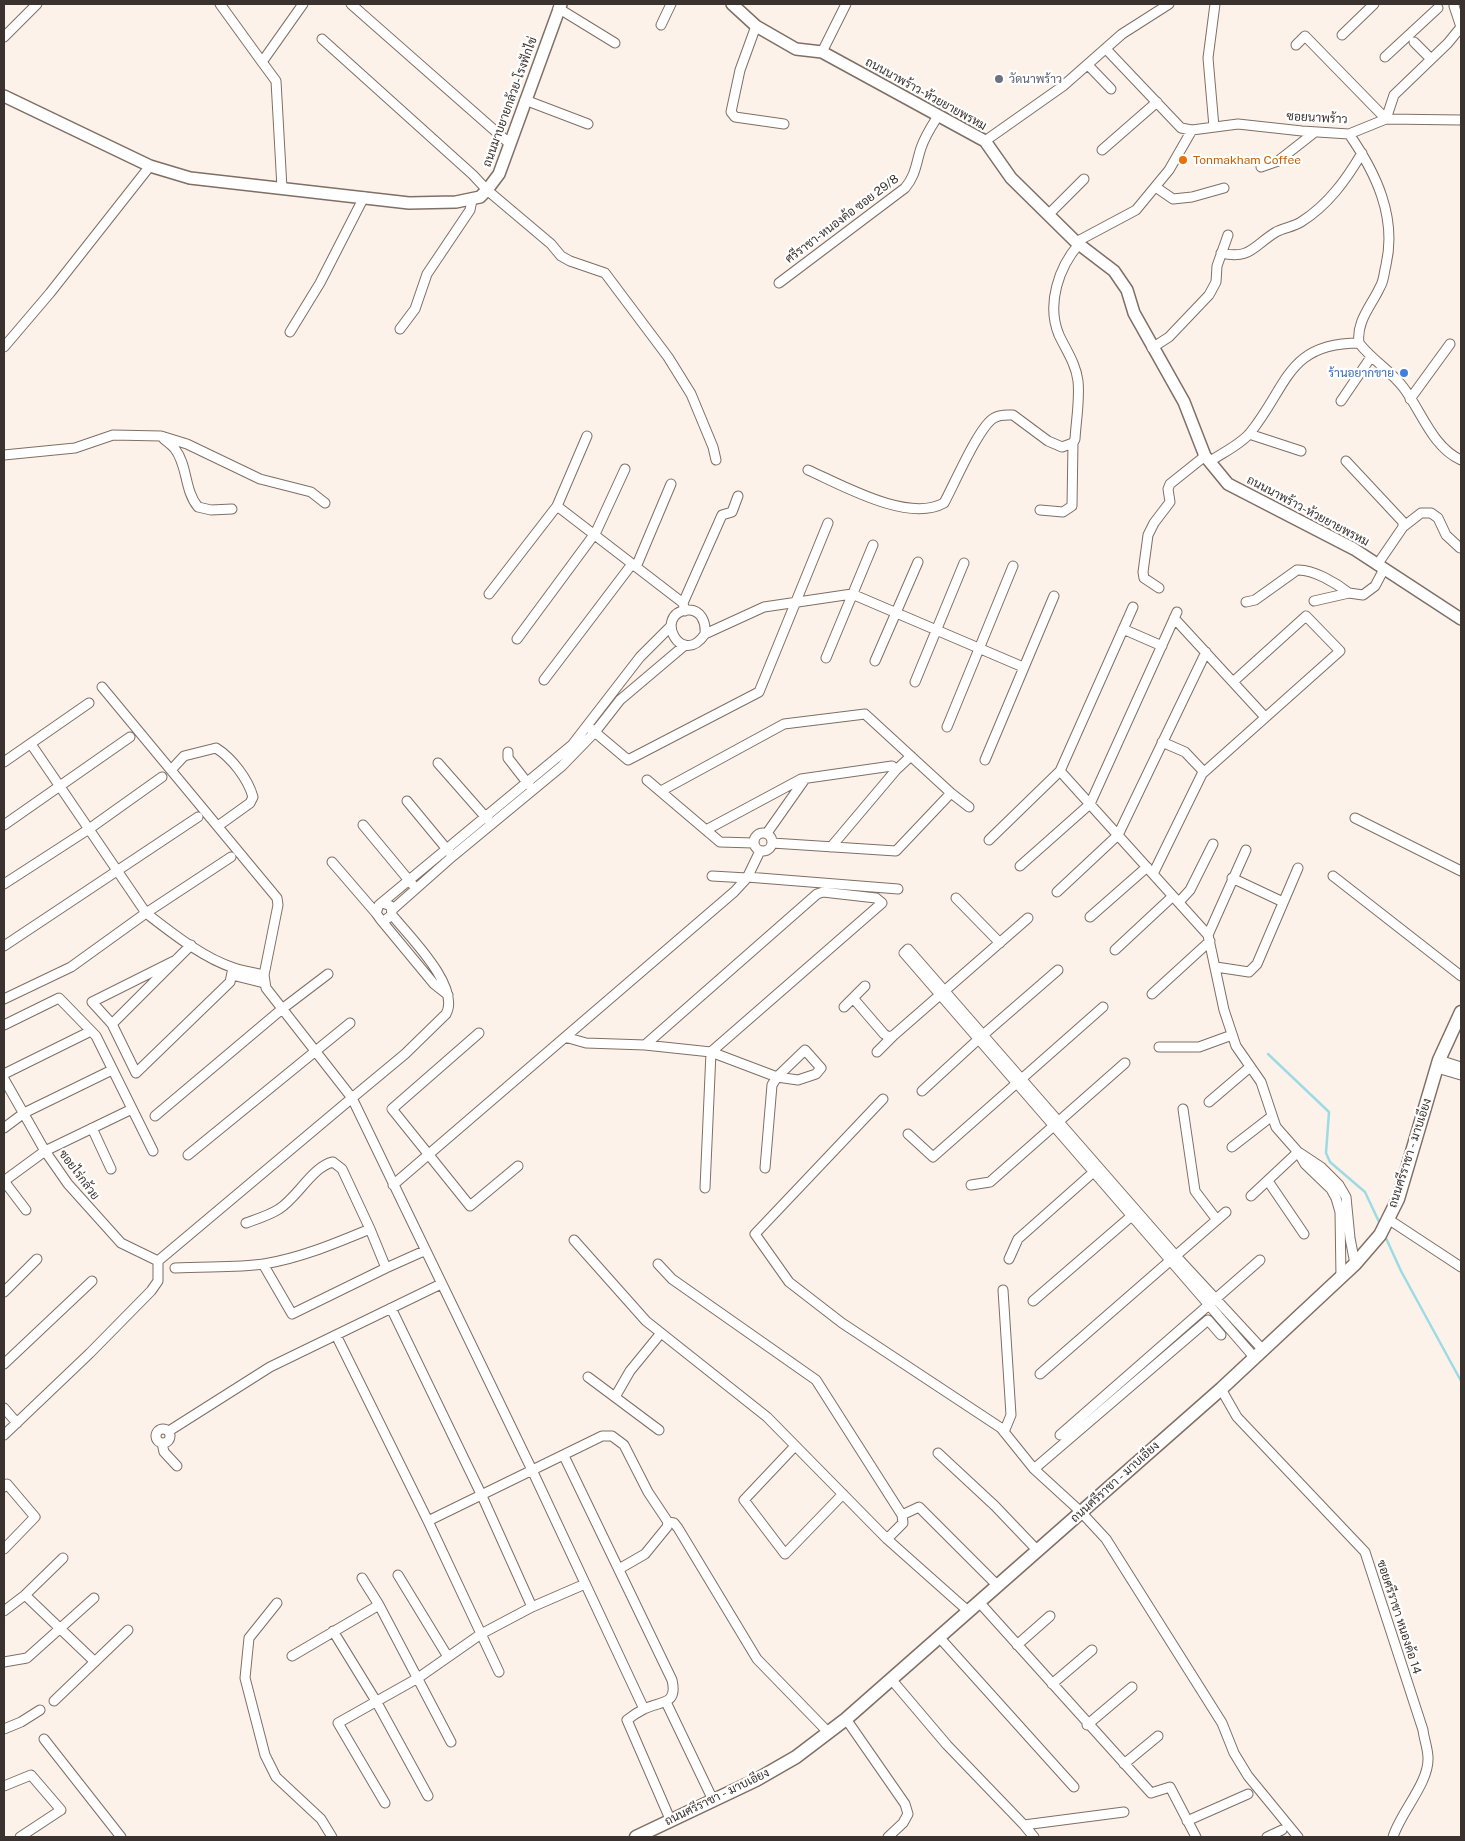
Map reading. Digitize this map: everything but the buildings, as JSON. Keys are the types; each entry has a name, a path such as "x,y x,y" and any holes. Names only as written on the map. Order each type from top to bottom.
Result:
{"main road":[{"name":"ถนนศรีราชา - มาบเอียง","path":"636,1837 756,1780 796,1757 846,1718 1221,1389 1355,1264 1380,1235 1398,1199 1438,1064 1461,1012"}],"street":[{"path":"4,37 37,4"},
{"path":"220,4 276,81 282,188"},
{"path":"262,62 303,4"},
{"path":"351,4 510,144"},
{"path":"661,25 671,4"},
{"path":"732,4 756,26 796,49 822,52 846,4"},
{"path":"985,141 1063,86 1122,34 1169,4"},
{"path":"1214,127 1208,58 1215,4"},
{"path":"1342,35 1374,4"},
{"path":"560,6 615,43"},
{"name":"ถนนมาบยายกล้วย-โรงฟักไข่","path":"472,200 487,190 499,174 560,6"},
{"path":"1385,57 1438,6 1444,11 1455,6 1461,27 1394,95 1386,119"},
{"path":"756,26 740,70 731,112 735,117 784,124"},
{"path":"1296,45 1305,36 1386,119 1461,120"},
{"path":"322,39 474,175 487,190 551,244 561,256 570,262 605,273 668,358 691,394 716,460"},
{"path":"1414,42 1431,59"},
{"path":"1040,510 1063,512 1072,506 1073,443 1075,440 1078,382 1074,364 1058,332 1054,311 1061,270 1078,243 1136,210 1157,188 1192,130 1181,128 1106,49"},
{"name":"ถนนนาพร้าว-ห้วยยายพรหม","path":"822,52 938,116 968,130 985,141 1005,172 1078,243 1103,262 1122,280 1134,313 1184,402 1207,459 1228,484 1346,545 1461,619"},
{"path":"1088,65 1110,89"},
{"path":"4,96 150,166 190,178 409,203 472,200 470,210 427,274 415,309 400,329"},
{"path":"525,100 588,124"},
{"path":"1102,150 1157,102"},
{"name":"ศรีราชา-หนองค้อ ซอย 29/8","path":"779,282 905,188 913,178 920,149 927,132 938,116"},
{"name":"ซอยนาพร้าว","path":"1192,130 1238,124 1349,134 1386,119"},
{"path":"1261,167 1278,161 1315,132"},
{"path":"1349,134 1362,153 1386,204 1390,227 1390,250 1381,286 1362,320 1358,336 1359,343 1403,387 1424,425 1454,457 1461,460"},
{"path":"1221,254 1237,256 1245,254 1277,231 1299,224 1323,207 1352,170 1362,153"},
{"path":"4,347 50,293 150,166"},
{"path":"1048,215 1084,179"},
{"path":"1157,188 1173,199 1192,197 1224,188"},
{"path":"290,332 320,283 364,197"},
{"path":"1152,348 1169,337 1209,296 1216,282 1217,266 1228,235"},
{"path":"1159,588 1144,578 1143,572 1148,534 1170,502 1168,489 1170,484 1249,434 1282,384 1303,358 1337,343 1359,343"},
{"path":"1410,400 1450,344"},
{"path":"1341,401 1371,357"},
{"path":"808,470 884,503 917,508 938,506 944,503 972,450 989,422 995,417 1013,415 1048,441 1062,447 1073,443"},
{"path":"1249,434 1301,451"},
{"path":"4,454 75,448 113,436 161,436 187,444 260,480 311,492 326,503"},
{"path":"161,436 175,449 185,473 188,491 198,507 211,510 232,509"},
{"path":"489,594 557,506 587,436"},
{"path":"1346,461 1401,518 1403,526"},
{"path":"517,638 594,535 625,469"},
{"path":"544,680 634,565 671,484"},
{"path":"378,916 389,918 392,912 485,817 572,745 640,657 671,626 674,618 684,607 722,515 732,512 738,496"},
{"path":"557,506 634,565 684,607 703,617 706,625 705,634 700,641 693,645 685,645 677,641 672,634 671,626"},
{"path":"1314,601 1349,594 1363,595 1370,592 1403,526 1421,513 1431,513 1438,518 1446,535 1460,548"},
{"path":"586,725 628,760 759,692 828,523"},
{"path":"826,658 873,545"},
{"path":"875,661 918,562"},
{"path":"915,682 964,562"},
{"path":"947,727 1014,566"},
{"path":"1246,602 1255,600 1297,570 1304,570 1340,587 1349,594"},
{"path":"705,634 764,607 852,594 1023,667"},
{"path":"985,760 1054,596"},
{"path":"990,840 1060,771 1133,607"},
{"path":"1020,866 1090,804 1176,615 1206,652 1265,717"},
{"path":"1090,917 1150,871 1204,772 1340,651 1306,616 1234,681"},
{"path":"1123,629 1162,646"},
{"path":"378,916 379,905 410,881 492,825 562,766 595,732 620,700 685,645"},
{"path":"1057,892 1118,835 1206,652"},
{"path":"102,687 277,898 278,905 264,979 282,1009 352,1098 424,1251 532,1470 644,1709"},
{"path":"4,762 89,703"},
{"path":"661,791 784,724 865,714 968,807"},
{"path":"4,825 130,738"},
{"path":"1162,742 1185,752 1204,772"},
{"path":"31,744 146,913 232,971 264,979"},
{"path":"170,770 184,756 216,748 232,762 246,782 253,797 250,802 218,826"},
{"path":"508,752 508,758 533,791"},
{"path":"831,847 896,770 911,756"},
{"path":"438,763 492,825"},
{"path":"706,830 804,779 892,766 896,770"},
{"path":"1060,771 1209,938 1224,1010 1236,1046 1268,1098 1272,1116 1284,1137 1298,1152 1305,1164 1331,1189 1336,1198 1340,1212 1341,1278"},
{"path":"4,884 89,829 162,777"},
{"path":"767,833 804,779"},
{"path":"646,780 720,842 753,843 760,851"},
{"path":"772,843 896,851 951,793"},
{"path":"407,802 450,853"},
{"path":"4,946 198,817"},
{"path":"1356,818 1461,871"},
{"path":"363,825 416,889"},
{"path":"753,843 759,833 767,833"},
{"path":"767,833 772,843"},
{"path":"760,851 768,850 772,843"},
{"path":"1116,950 1176,899 1190,890 1213,844"},
{"path":"1152,994 1209,938 1232,878 1246,850"},
{"path":"393,1185 734,892 747,877 760,851"},
{"path":"4,999 71,968 146,913 231,857"},
{"path":"332,862 434,984 450,997"},
{"path":"1216,967 1249,972 1257,964 1298,868"},
{"path":"712,876 898,889"},
{"path":"1334,876 1461,976"},
{"path":"1232,878 1283,902"},
{"path":"646,1045 817,894 823,892 876,898 882,902 711,1052 705,1188"},
{"path":"956,898 1000,943"},
{"path":"4,1435 151,1291 158,1281 158,1261 405,1054 446,1014 450,1006 450,997 442,978 392,912 391,906 383,903"},
{"path":"876,1052 1028,918"},
{"path":"112,1024 191,945"},
{"path":"943,994 904,953 908,949 980,1037 1173,1258 1259,1353"},
{"path":"174,961 92,1002 112,1024 136,1073 230,982 232,971"},
{"path":"922,1092 980,1037 1058,970"},
{"path":"155,1116 282,1009 328,974"},
{"path":"844,1006 865,986"},
{"path":"4,1025 59,998 91,1031 153,1151"},
{"path":"853,998 884,1034 889,1037 894,1036"},
{"path":"908,1134 933,1157 1018,1080 1102,1008"},
{"path":"188,1154 350,1023"},
{"path":"4,1074 91,1031"},
{"path":"479,1033 392,1109 470,1206 518,1166"},
{"path":"1159,1048 1199,1046 1232,1034"},
{"path":"564,1037 586,1043 646,1045 711,1052 777,1076 798,1080 816,1074 821,1068 804,1050 777,1076 772,1085 765,1168"},
{"path":"971,1185 990,1182 1126,1063"},
{"path":"1438,1064 1461,1067"},
{"path":"1438,1064 1461,1075"},
{"path":"1209,1102 1250,1067"},
{"path":"4,1128 24,1113 112,1070"},
{"name":"ซอยไร่กล้วย","path":"4,1079 45,1151 68,1184 108,1231 121,1243 158,1261"},
{"path":"883,1099 756,1234 789,1282 842,1323 1004,1432 1034,1470 1081,1512 1106,1539 1222,1723 1234,1754 1248,1776 1298,1837"},
{"path":"26,1210 4,1181 45,1151 132,1108"},
{"path":"1183,1109 1195,1191 1217,1220"},
{"path":"1232,1146 1272,1116"},
{"path":"92,1128 111,1169"},
{"path":"1251,1196 1298,1152"},
{"path":"1298,1152 1321,1167 1339,1185 1346,1197 1355,1264"},
{"path":"246,1223 280,1209 316,1173 328,1163 334,1162 342,1169 386,1268"},
{"path":"1010,1259 1018,1239 1097,1170"},
{"path":"1268,1181 1304,1234"},
{"path":"1040,1374 1226,1212"},
{"path":"1033,1301 1135,1214"},
{"path":"1388,1219 1461,1267"},
{"path":"175,1268 263,1264 288,1259 328,1246 370,1229"},
{"path":"574,1240 646,1321 767,1417 887,1539 968,1611"},
{"path":"263,1264 292,1314 424,1251"},
{"path":"4,1292 36,1259"},
{"path":"1060,1435 1260,1260"},
{"path":"658,1264 672,1279 816,1380 902,1515 903,1524 887,1539"},
{"path":"4,1364 92,1281"},
{"path":"177,1466 167,1456 162,1442 157,1439 157,1432 163,1429 169,1431 270,1367 441,1284"},
{"path":"1003,1290 1011,1415 1004,1432"},
{"path":"392,1308 482,1496 532,1607"},
{"path":"1034,1470 1208,1320 1221,1335"},
{"path":"615,1397 630,1371 661,1333"},
{"path":"336,1335 428,1521 499,1672"},
{"path":"588,1377 658,1430"},
{"name":"ซอยศรีราชา หนองค้อ 14","path":"1221,1389 1237,1417 1365,1552 1423,1730 1429,1759 1423,1779 1396,1827 1393,1837"},
{"path":"4,1408 17,1423"},
{"path":"428,1521 602,1436 615,1438 624,1446 648,1492 668,1522 674,1523 678,1528 757,1659 827,1731"},
{"path":"795,1446 744,1500 785,1554 843,1494"},
{"path":"938,1453 995,1506 1037,1550"},
{"path":"564,1456 672,1680 675,1690 672,1697 666,1702 644,1709 627,1720 670,1820"},
{"path":"4,1487 7,1484 35,1517 4,1549"},
{"path":"902,1515 919,1507 997,1585"},
{"path":"619,1569 645,1554 667,1527 668,1522"},
{"path":"4,1611 25,1595 62,1558"},
{"path":"398,1575 448,1657"},
{"path":"362,1578 379,1605 451,1742"},
{"path":"385,1803 338,1723 418,1678 481,1634 532,1607 585,1584"},
{"path":"25,1595 95,1662"},
{"path":"4,1662 27,1658 94,1598"},
{"path":"979,1602 1151,1793 1170,1788 1196,1837"},
{"path":"277,1603 249,1638 245,1678 266,1755 276,1776 321,1819 332,1837"},
{"path":"292,1656 379,1605"},
{"path":"1017,1645 1050,1616"},
{"path":"54,1701 128,1630"},
{"path":"334,1632 376,1701 428,1796"},
{"path":"939,1637 1074,1787"},
{"path":"1052,1684 1092,1650"},
{"path":"891,1679 947,1745 1034,1837"},
{"path":"1088,1725 1132,1688"},
{"path":"666,1702 713,1800"},
{"path":"4,1729 21,1722 40,1710"},
{"path":"846,1718 905,1804 908,1814 903,1823 888,1837"},
{"path":"1124,1764 1158,1736"},
{"path":"44,1739 121,1837"},
{"path":"4,1786 31,1775 61,1810 20,1837"},
{"path":"1187,1821 1248,1794"},
{"path":"1024,1825 1124,1812"},
{"path":"1267,1837 1282,1830"}],"waterway":[{"path":"1268,1054 1329,1112 1326,1153 1330,1162 1365,1192 1380,1224"},
{"path":"1385,1236 1401,1271 1461,1381"}],"place":[{"name":"วัดนาพร้าว","path":"999,79"},
{"name":"Tonmakham Coffee","path":"1183,160"},
{"name":"ร้านอยากขาย","path":"1404,373"}]}
